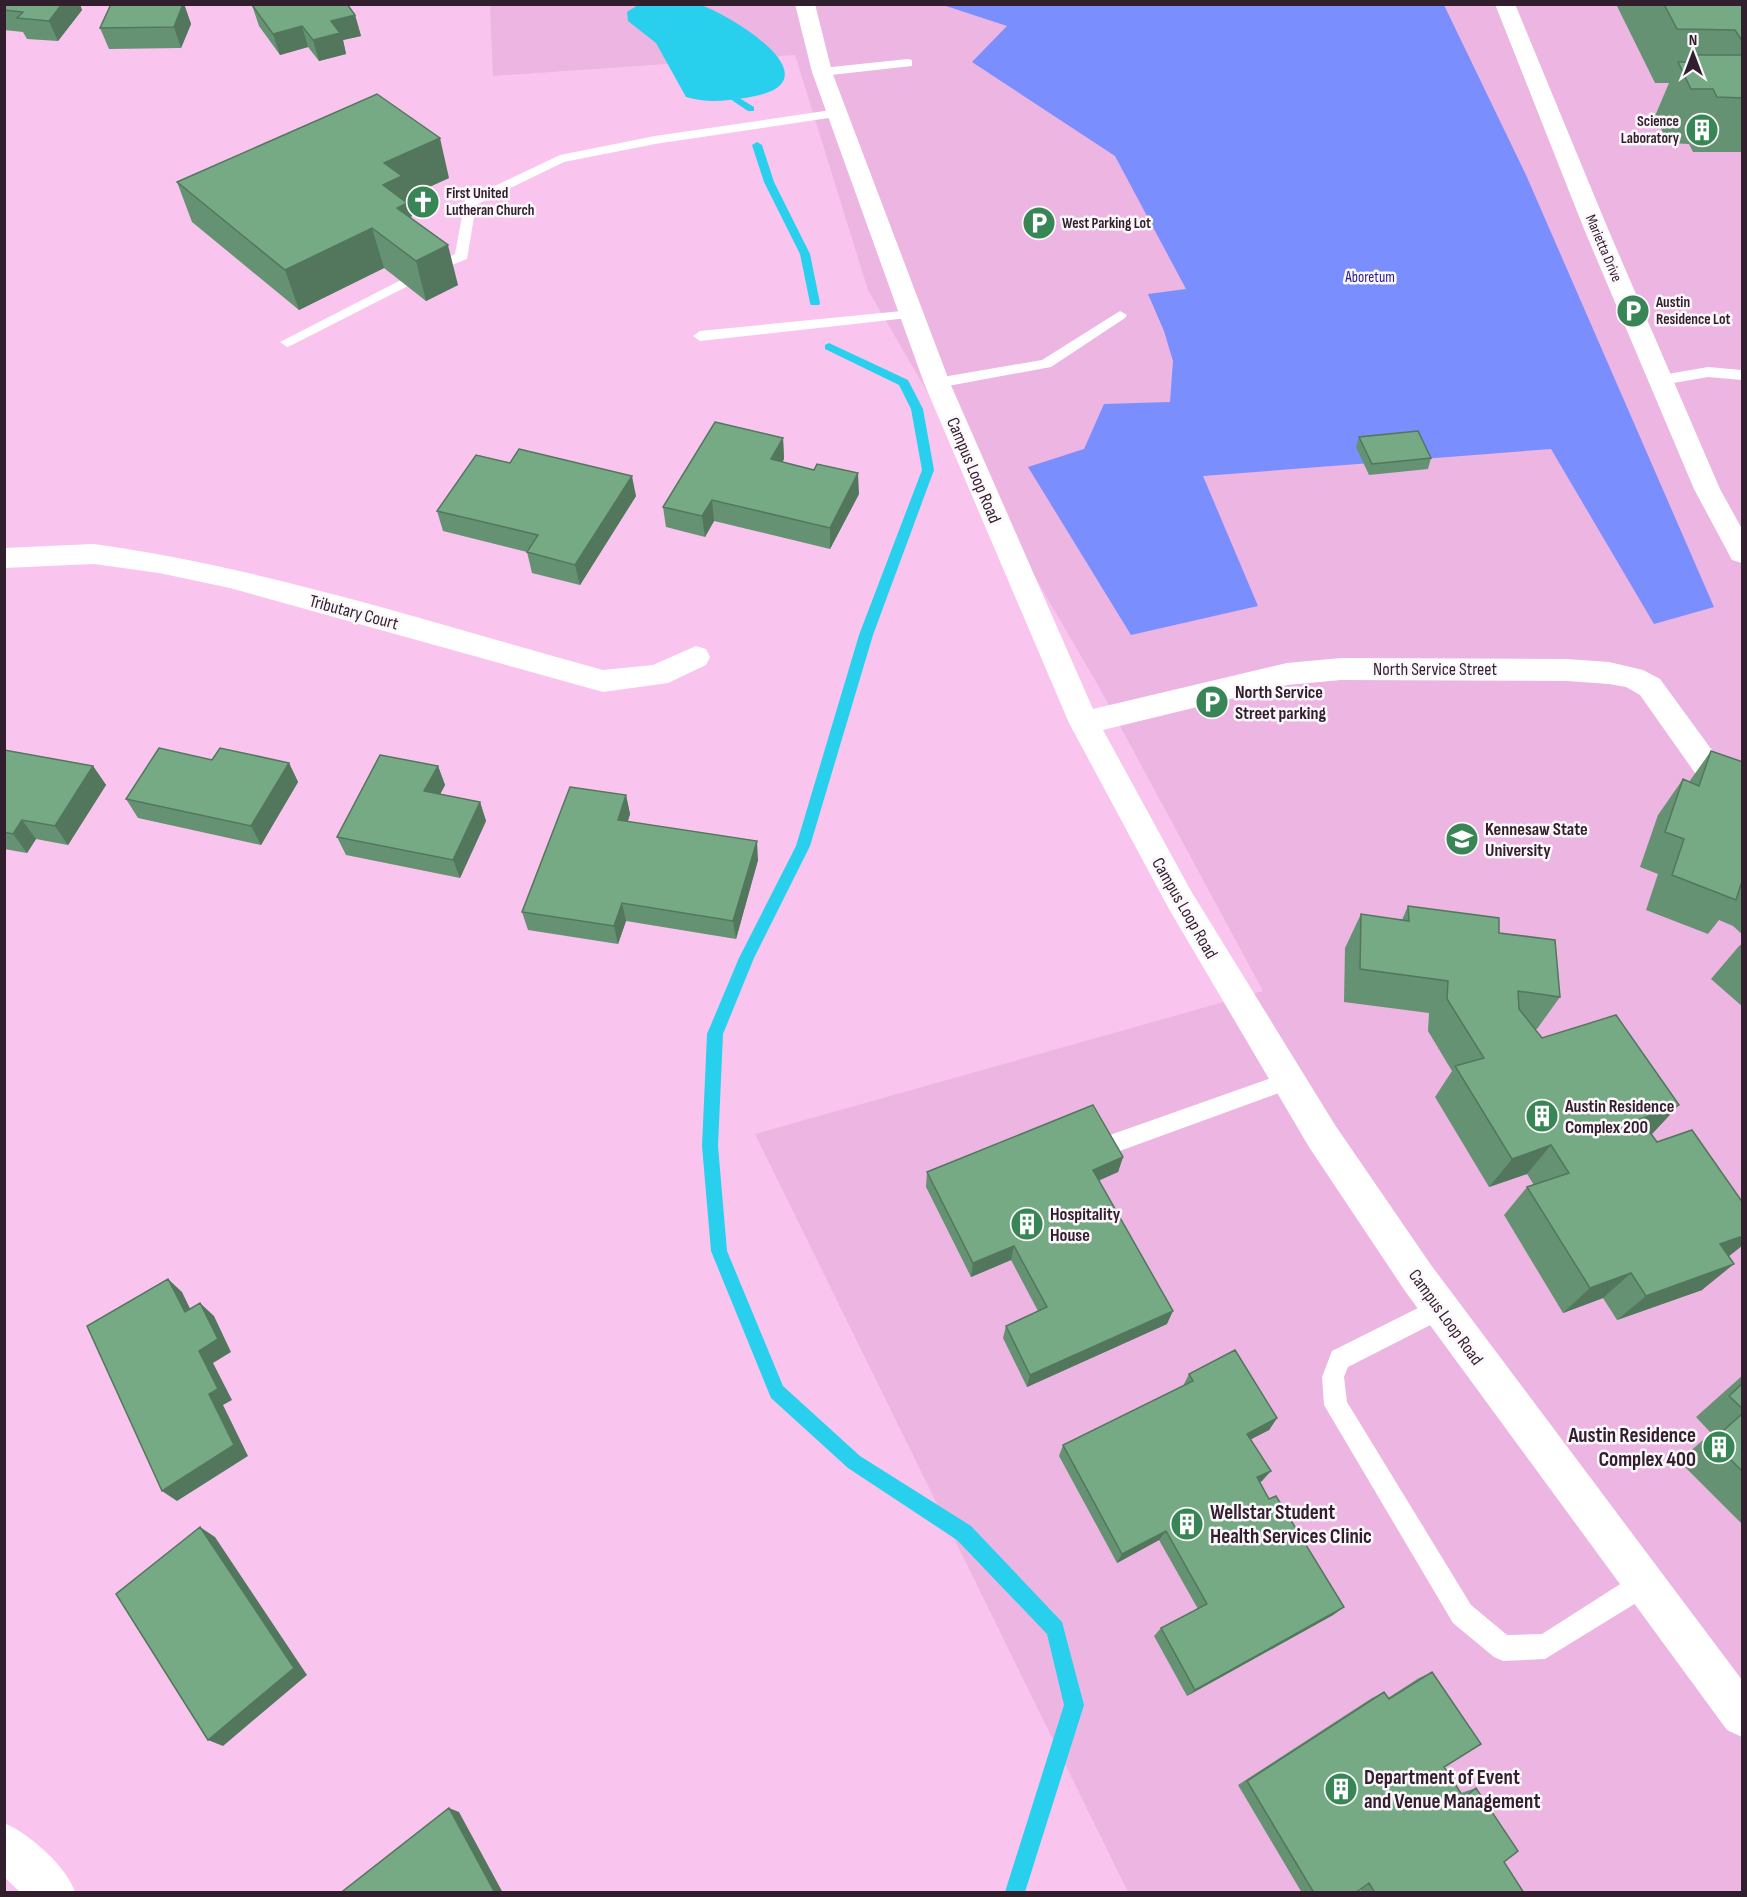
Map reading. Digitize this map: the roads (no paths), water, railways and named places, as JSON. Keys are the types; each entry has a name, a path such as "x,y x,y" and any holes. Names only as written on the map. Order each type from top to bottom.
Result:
{"street":[{"name":"Campus Loop Road","path":"805,4 822,72 937,383 1084,723 1180,900 1322,1137 1440,1308 1743,1715"},
{"name":"Marietta Drive","path":"1505,4 1596,230 1707,489 1743,553"},
{"name":"Tributary Court","path":"4,558 94,554 159,563 230,578 603,681 658,675 696,657"},
{"name":"North Service Street","path":"1084,723 1244,682 1298,673 1341,669 1419,669 1609,673 1633,678 1650,687 1706,765 1743,786"},
{"path":"4,1845 52,1893"}],"lane":[{"path":"822,72 908,63"},
{"path":"434,268 462,256 470,203 560,159 655,140 838,113"},
{"path":"287,342 403,283"},
{"path":"700,336 912,314"},
{"path":"937,383 1046,364 1120,315"},
{"path":"1662,380 1708,372 1743,375"},
{"path":"1117,1142 1288,1080"},
{"path":"1440,1308 1340,1359 1333,1377 1336,1405 1462,1614 1503,1648 1545,1646 1645,1583"}],"waterway":[{"path":"736,99 751,109"},
{"path":"757,145 769,182 805,254 815,303"},
{"path":"829,347 904,383 917,409 928,470 866,635 803,846 747,958 715,1034 710,1146 719,1251 777,1392 854,1462 964,1533 1055,1629 1074,1705 1015,1892"}],"place":[{"name":"Science Laboratory","path":"1702,130"},
{"name":"First United Lutheran Church","path":"423,202"},
{"name":"West Parking Lot","path":"1039,223"},
{"name":"Austin Residence Lot","path":"1633,311"},
{"name":"North Service Street parking","path":"1212,702"},
{"name":"Kennesaw State University","path":"1462,839"},
{"name":"Austin Residence Complex 200","path":"1542,1116"},
{"name":"Hospitality House","path":"1027,1224"},
{"name":"Austin Residence Complex 400","path":"1719,1447"},
{"name":"Wellstar Student Health Services Clinic","path":"1187,1524"},
{"name":"Department of Event and Venue Management","path":"1341,1789"}],"park label":[{"name":"Aboretum","path":"1370,277"}]}
